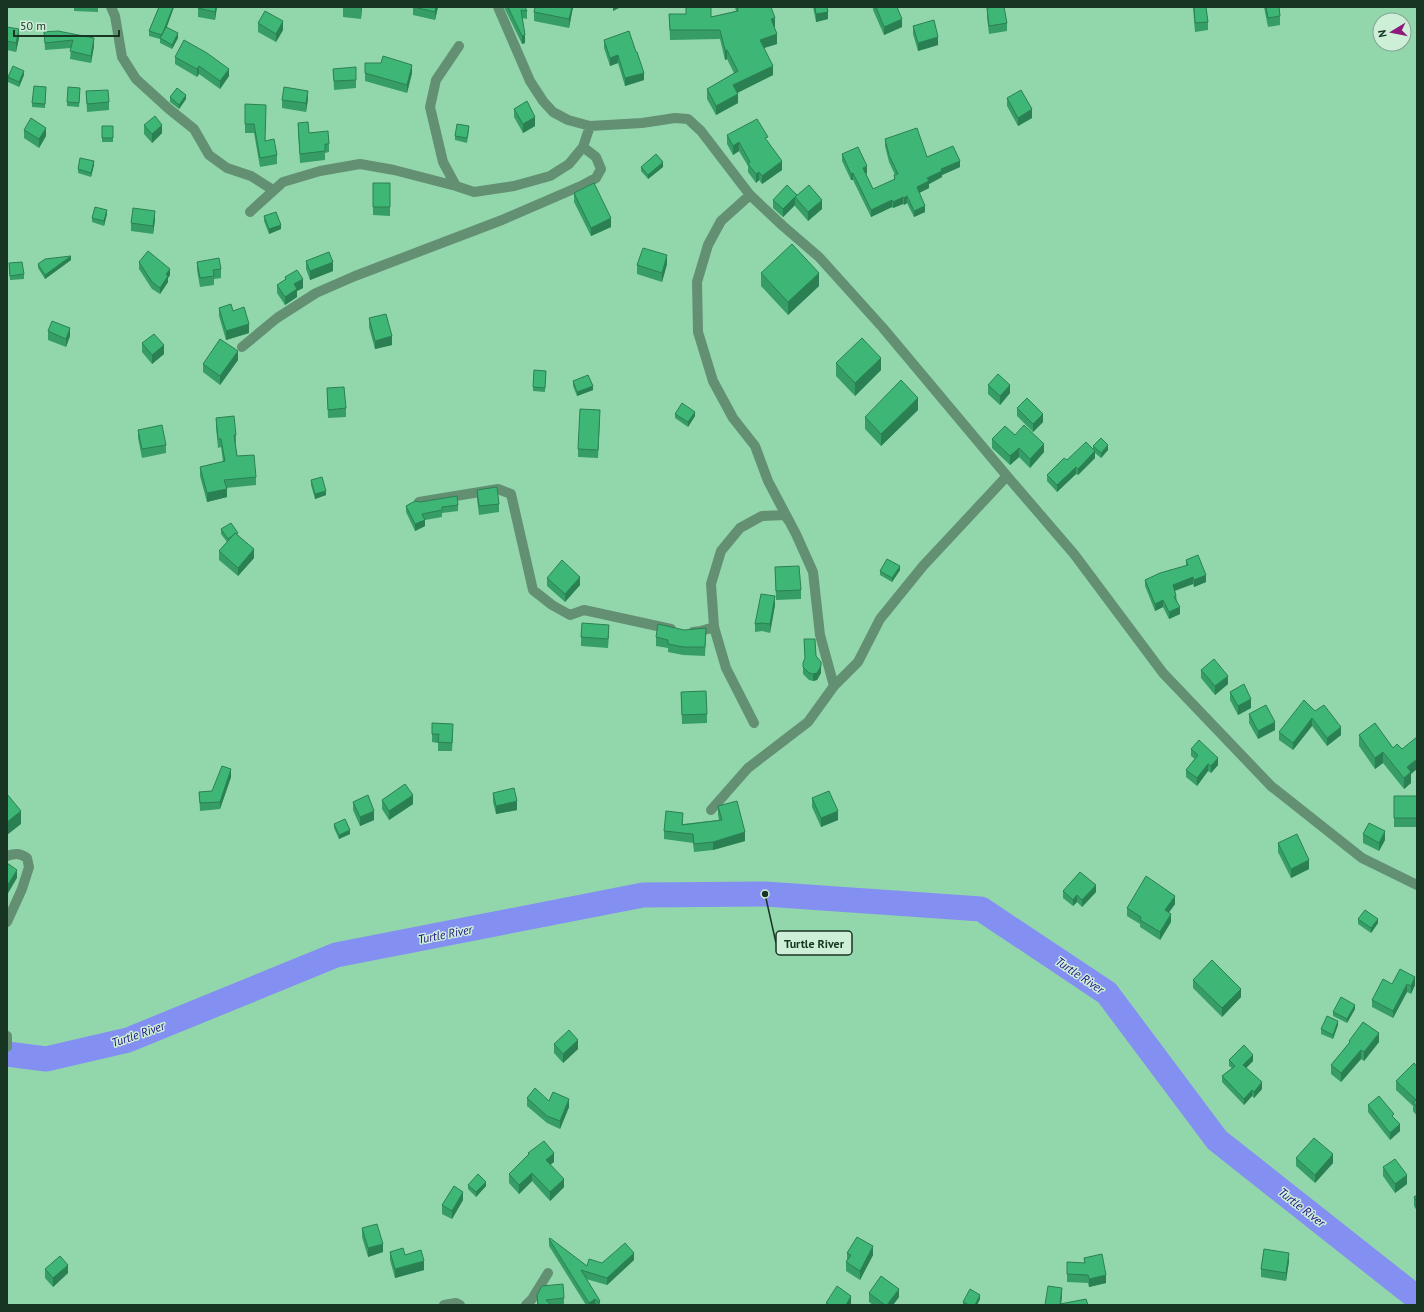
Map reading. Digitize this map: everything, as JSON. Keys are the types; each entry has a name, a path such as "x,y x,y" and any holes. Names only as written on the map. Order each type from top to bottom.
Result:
{"street":[{"path":"111,7 115,16 122,57 136,79 194,129 209,155 227,168 251,176 273,190"},
{"path":"498,7 530,81 543,101 553,112 568,120 590,126 642,123 675,118 688,119 701,131 750,195 782,226 819,257 883,328 1074,554 1163,673 1271,786 1362,858 1417,885"},
{"path":"456,186 442,162 430,107 436,80 459,46"},
{"path":"250,212 283,182 320,171 360,164 394,170 474,192 514,186 550,176 569,164 583,147 590,126"},
{"path":"242,347 277,318 316,294 354,276 502,220 583,186 596,178 601,169 596,157 583,147"},
{"path":"750,195 721,220 708,246 698,282 698,332 713,381 733,418 755,446 768,481 796,534 813,572 820,635 834,686"},
{"path":"711,810 748,768 808,722 834,686 858,662 880,619 923,566 1007,476"},
{"path":"419,502 498,489 510,494 533,590 552,605 570,616 584,610 684,632 702,631 714,627"},
{"path":"754,723 726,668 714,627 711,584 720,551 740,528 762,516 785,515 796,534"},
{"path":"7,856 14,853 22,854 27,858 29,867 22,889 7,922"},
{"path":"7,1036 7,1047"},
{"path":"526,1305 532,1299 548,1273"},
{"path":"444,1305 456,1303 460,1305"}],"building":[{"path":"159,7 173,7 162,35 149,31"},
{"path":"198,7 216,7 215,12"},
{"path":"414,7 436,7 435,12"},
{"path":"508,7 525,7 527,11 521,10 525,35 522,36"},
{"path":"535,7 572,7 569,19 534,12"},
{"path":"686,7 711,7 711,17 738,11 737,7 771,7 775,18 771,19 777,34 760,40 773,66 733,85 738,94 716,106 707,89 738,71 727,50 725,50 720,30 670,30 669,14 686,14"},
{"path":"815,7 827,7 828,12 816,14"},
{"path":"876,7 897,7 902,19 884,27"},
{"path":"1004,7 1007,23 989,26 987,8"},
{"path":"1194,7 1206,7 1208,22 1195,23"},
{"path":"1266,7 1279,7 1280,16 1268,18"},
{"path":"265,11 283,21 276,34 258,23"},
{"path":"934,20 938,37 918,43 913,26"},
{"path":"7,27 19,29 16,43 7,41"},
{"path":"166,27 178,33 172,45 160,38"},
{"path":"58,31 94,38 91,56 70,51 73,40 45,43 44,32"},
{"path":"629,31 644,73 625,78 618,55 610,58 604,40"},
{"path":"184,40 207,53 229,69 220,81 199,66 197,69 175,57"},
{"path":"383,56 412,65 407,85 365,73 365,63 381,63"},
{"path":"13,66 24,71 19,82 8,77"},
{"path":"356,67 356,80 334,81 333,69"},
{"path":"34,86 46,87 45,104 32,103"},
{"path":"68,87 80,88 79,103 67,102"},
{"path":"284,87 308,91 306,103 282,100"},
{"path":"177,88 186,95 179,105 170,97"},
{"path":"108,90 109,102 87,104 86,91"},
{"path":"1021,90 1032,109 1018,118 1007,98"},
{"path":"527,101 535,117 523,124 514,109"},
{"path":"245,104 266,105 265,141 274,139 277,155 260,158 254,124 245,124"},
{"path":"155,116 162,125 152,134 144,125"},
{"path":"31,118 46,128 39,139 24,130"},
{"path":"757,119 768,137 765,138 782,161 762,176 759,172 756,174 748,164 750,162 739,142 733,146 727,135"},
{"path":"308,122 309,133 328,131 329,144 325,144 325,151 300,154 298,123"},
{"path":"457,124 469,126 467,138 455,136"},
{"path":"102,126 113,126 113,138 102,138"},
{"path":"917,128 927,157 953,146 960,161 941,169 942,171 927,178 929,181 917,187 925,206 914,211 907,196 893,202 892,200 871,210 853,173 851,174 842,154 858,147 867,166 863,168 873,189 895,179 894,175 898,174 889,155 885,139"},
{"path":"656,154 663,162 648,175 641,167"},
{"path":"80,158 94,161 91,173 78,169"},
{"path":"373,183 390,183 390,207 373,207"},
{"path":"594,183 611,218 591,228 574,193"},
{"path":"787,185 797,195 783,209 773,200"},
{"path":"809,185 822,200 808,212 795,197"},
{"path":"95,207 107,210 104,221 92,218"},
{"path":"133,208 155,211 153,226 131,223"},
{"path":"276,212 281,225 269,229 264,216"},
{"path":"792,244 819,273 788,302 761,273"},
{"path":"643,248 667,255 662,273 637,265"},
{"path":"148,251 170,269 166,274 168,276 160,288 152,282 139,262"},
{"path":"329,252 333,262 310,271 306,261"},
{"path":"71,256 45,275 38,264 45,259"},
{"path":"219,258 221,269 213,270 214,276 200,278 197,262"},
{"path":"22,262 24,274 10,276 9,263"},
{"path":"297,270 303,279 294,284 297,289 285,297 277,285 286,279 285,277"},
{"path":"231,304 233,311 244,307 249,324 226,331 219,308"},
{"path":"386,314 392,336 375,341 369,318"},
{"path":"52,321 70,328 66,339 48,331"},
{"path":"154,334 164,345 152,355 142,343"},
{"path":"862,338 881,358 855,383 836,363"},
{"path":"220,339 238,351 220,376 203,364"},
{"path":"534,370 546,371 545,388 533,387"},
{"path":"998,374 1010,385 1000,396 988,385"},
{"path":"588,375 593,386 577,392 573,381"},
{"path":"901,380 918,398 881,434 865,417"},
{"path":"344,387 346,408 328,410 327,388"},
{"path":"1027,398 1043,414 1033,424 1017,408"},
{"path":"682,403 695,412 688,422 675,414"},
{"path":"580,409 600,410 598,450 578,449"},
{"path":"234,416 236,435 234,435 237,456 254,455 256,477 224,480 227,489 207,493 200,467 225,461 221,439 218,439 216,418"},
{"path":"162,425 166,445 142,449 138,430"},
{"path":"1024,425 1044,444 1030,459 1019,448 1010,456 992,439 1005,426 1015,435"},
{"path":"1101,438 1108,445 1101,453 1093,446"},
{"path":"1086,442 1095,451 1078,469 1076,467 1057,485 1047,475 1064,458 1067,460"},
{"path":"322,477 326,491 315,494 311,480"},
{"path":"497,487 499,504 479,506 477,490"},
{"path":"457,496 458,505 442,507 442,510 422,514 425,520 415,524 406,506 415,501 420,502"},
{"path":"231,523 238,533 235,533 228,539 221,529"},
{"path":"235,533 254,549 238,568 219,551"},
{"path":"1198,555 1206,575 1194,580 1193,577 1173,585 1176,596 1174,597 1180,607 1169,612 1163,600 1155,604 1145,580 1160,573 1188,565 1186,560"},
{"path":"887,559 900,566 892,578 880,571"},
{"path":"562,560 580,577 565,594 547,578"},
{"path":"799,566 801,590 776,591 775,567"},
{"path":"761,594 775,596 770,624 755,624"},
{"path":"582,623 609,625 608,639 581,637"},
{"path":"658,624 684,630 706,628 705,647 683,647 668,644 668,640 656,637"},
{"path":"804,639 815,639 816,656 821,662 821,666 817,673 809,673 803,667 805,658"},
{"path":"1214,659 1228,676 1215,686 1201,670"},
{"path":"1244,684 1251,699 1238,706 1230,692"},
{"path":"706,691 707,714 682,715 681,692"},
{"path":"1304,700 1315,711 1324,705 1341,727 1327,738 1312,718 1293,743 1279,732"},
{"path":"1266,705 1275,722 1258,731 1249,714"},
{"path":"432,723 453,724 452,743 438,742 439,734 432,734"},
{"path":"1375,723 1393,748 1397,744 1402,749 1417,737 1417,759 1407,767 1411,772 1404,778 1383,752 1375,758 1359,735"},
{"path":"1199,740 1218,758 1211,766 1208,764 1197,778 1186,770 1198,755 1191,749"},
{"path":"222,766 231,769 220,802 200,803 199,792 212,791"},
{"path":"405,784 413,795 389,811 382,800"},
{"path":"514,788 517,801 496,806 493,793"},
{"path":"829,791 838,811 821,818 812,798"},
{"path":"7,794 21,811 7,822"},
{"path":"368,795 374,811 360,817 353,802"},
{"path":"1394,796 1417,796 1417,818 1394,818"},
{"path":"737,801 745,832 713,842 694,844 693,834 664,831 666,811 683,813 682,825 722,820 718,806"},
{"path":"345,819 350,830 339,835 334,824"},
{"path":"1369,823 1385,831 1379,843 1363,834"},
{"path":"1297,834 1309,860 1291,869 1278,843"},
{"path":"7,863 17,870 7,886"},
{"path":"1080,872 1096,885 1082,900 1077,895 1073,900 1063,891"},
{"path":"1146,876 1175,896 1165,910 1171,914 1160,932 1140,920 1141,917 1127,908"},
{"path":"1365,910 1378,919 1371,928 1358,919"},
{"path":"1212,960 1241,989 1222,1008 1193,980"},
{"path":"1400,969 1415,977 1411,986 1407,984 1393,1011 1372,1000 1383,979 1392,984"},
{"path":"1341,997 1355,1005 1347,1019 1333,1012"},
{"path":"1327,1016 1338,1021 1333,1035 1321,1029"},
{"path":"1363,1022 1379,1033 1364,1052 1361,1050 1341,1073 1331,1065 1350,1042 1349,1041"},
{"path":"569,1030 578,1040 563,1054 554,1044"},
{"path":"1244,1045 1253,1055 1243,1065 1262,1082 1254,1092 1252,1090 1244,1099 1222,1076 1235,1066 1229,1060"},
{"path":"1414,1063 1417,1067 1417,1107 1413,1102 1416,1100 1396,1081"},
{"path":"535,1088 549,1101 553,1092 569,1099 560,1121 547,1116 527,1098"},
{"path":"1379,1096 1394,1114 1392,1116 1400,1124 1390,1133 1368,1105"},
{"path":"1314,1138 1333,1154 1315,1175 1296,1158"},
{"path":"544,1141 554,1153 546,1160 564,1179 550,1192 532,1173 519,1185 509,1174 529,1154 528,1153"},
{"path":"1395,1159 1407,1175 1395,1184 1383,1167"},
{"path":"478,1174 486,1182 476,1192 468,1185"},
{"path":"454,1186 463,1192 452,1211 442,1205"},
{"path":"1417,1195 1417,1202 1414,1197"},
{"path":"377,1224 383,1244 368,1248 362,1228"},
{"path":"857,1237 873,1246 860,1271 846,1262 851,1255 847,1253"},
{"path":"550,1238 587,1266 589,1259 602,1263 625,1243 634,1253 607,1278 581,1270 600,1301 599,1302 595,1299 589,1303 549,1239"},
{"path":"403,1248 405,1255 421,1250 424,1261 395,1269 390,1252"},
{"path":"1264,1249 1289,1253 1286,1273 1261,1269"},
{"path":"1102,1254 1106,1275 1089,1279 1088,1275 1067,1274 1067,1262 1085,1263 1084,1258"},
{"path":"60,1256 68,1265 53,1278 45,1269"},
{"path":"881,1276 899,1289 887,1305 869,1293"},
{"path":"563,1284 564,1298 546,1300 551,1305 538,1305 537,1295 542,1286"},
{"path":"837,1286 851,1296 846,1305 830,1305 826,1303"},
{"path":"1048,1286 1062,1288 1060,1304 1086,1299 1088,1305 1045,1305"},
{"path":"970,1289 980,1295 975,1305 969,1305 963,1302"}],"waterway":[{"name":"Turtle River","path":"7,1054 46,1059 128,1040 336,955 643,895 765,894 981,909 1107,993 1217,1140 1417,1298"}],"place":[{"name":"Turtle River","path":"765,894"}]}
